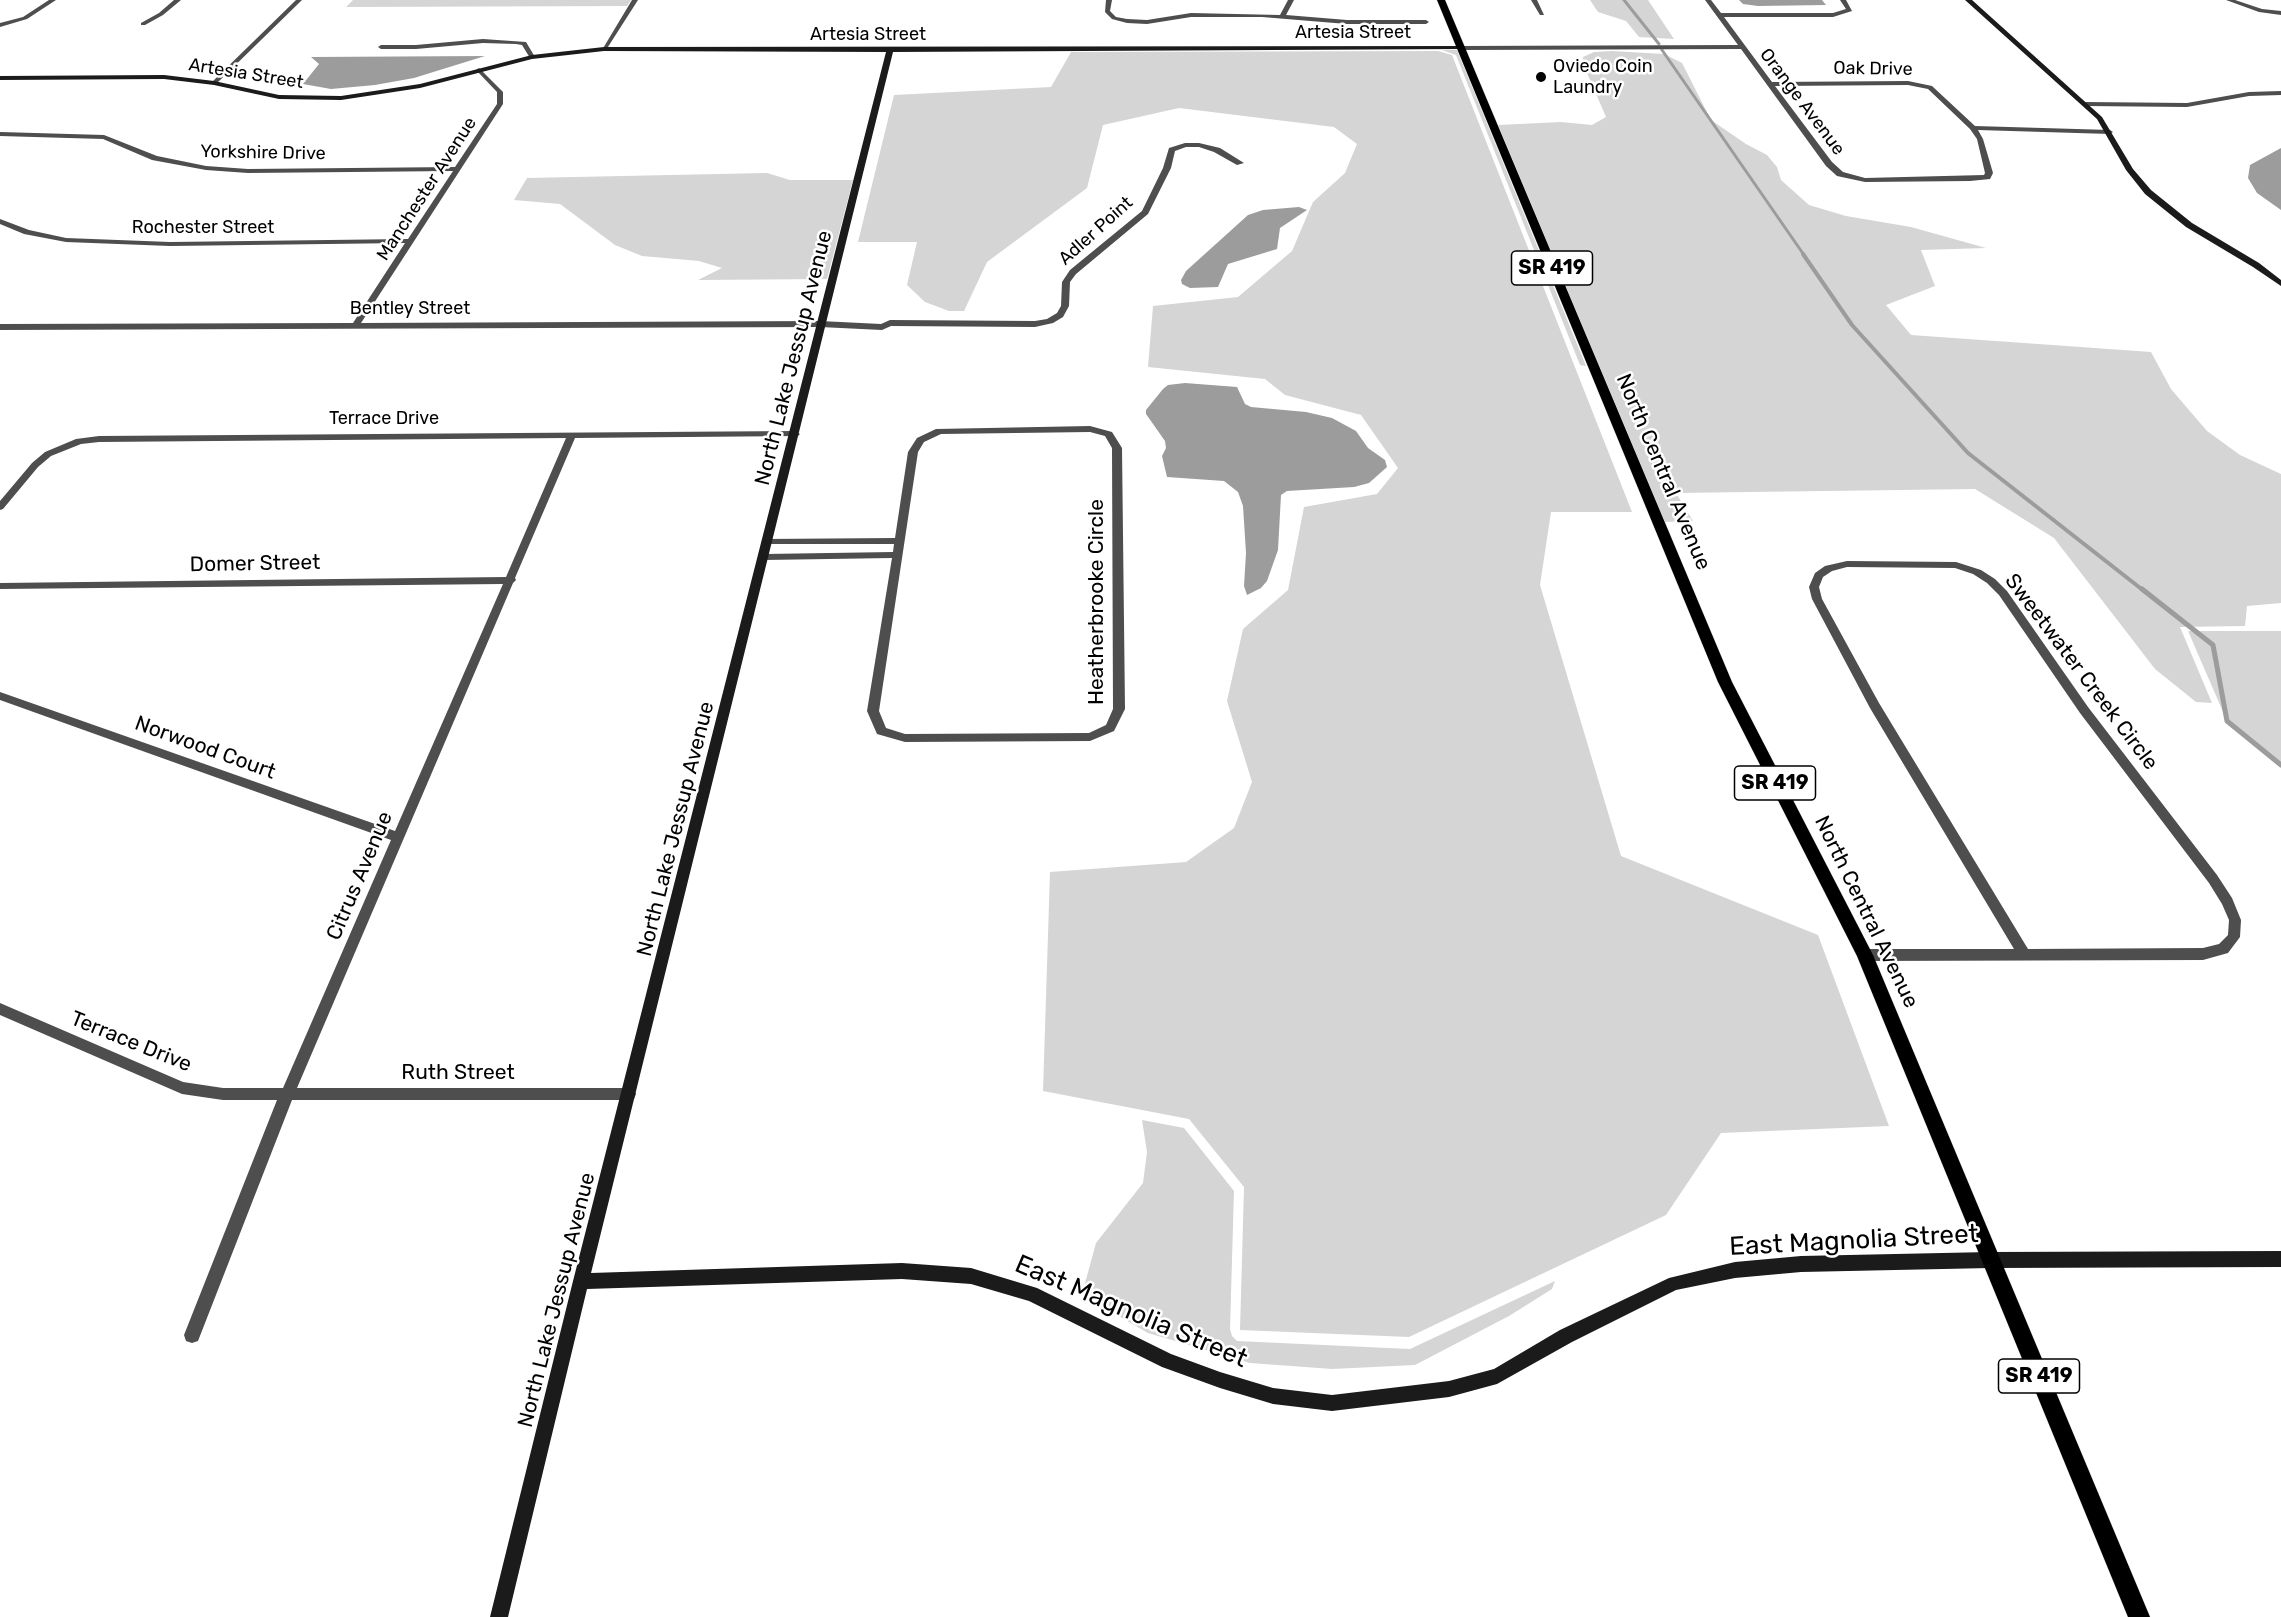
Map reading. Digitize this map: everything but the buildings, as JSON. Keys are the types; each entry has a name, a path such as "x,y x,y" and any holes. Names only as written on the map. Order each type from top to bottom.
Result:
{"main road":[{"name":"North Central Avenue","path":"1441,0 1725,682 1865,956 2139,1617"}],"street":[{"path":"0,25 25,18 53,0"},
{"path":"143,24 178,0"},
{"path":"214,83 299,0"},
{"path":"604,49 635,0"},
{"path":"1109,0 1107,11 1114,18 1127,21 1147,22 1191,15 1283,15 1347,22 1426,22"},
{"path":"1283,15 1291,0"},
{"path":"1534,0 1542,14"},
{"name":"Orange Avenue","path":"1708,0 1829,164 1840,174"},
{"path":"1719,15 1833,15 1850,10 1842,0"},
{"path":"1968,0 2086,104 2110,132 2130,170 2148,192 2189,225 2256,265 2281,284"},
{"path":"2229,0 2261,11 2281,13"},
{"path":"381,47 416,47 483,41 516,42 524,44 532,57"},
{"name":"Artesia Street","path":"0,78 164,77 214,83 279,97 341,98 420,86 532,57 604,49 1742,47"},
{"name":"North Lake Jessup Avenue","path":"499,1617 890,50"},
{"name":"Manchester Avenue","path":"356,325 500,104 500,92 479,70"},
{"name":"Oak Drive","path":"1771,84 1921,84 1938,91 1973,128 1980,139 1989,168 1987,177 1980,179 1865,180 1840,174"},
{"path":"2086,104 2187,105 2249,94 2281,93"},
{"path":"1973,128 2110,132"},
{"name":"Yorkshire Drive","path":"0,134 104,137 155,158 206,168 248,171 458,169"},
{"name":"Adler Point","path":"820,324 882,327 890,323 1023,324 1050,321 1059,315 1065,306 1066,282 1073,272 1145,212 1167,168 1172,150 1179,146 1199,145 1217,150 1240,163"},
{"name":"Rochester Street","path":"0,221 27,232 66,240 170,244 410,241"},
{"name":"Bentley Street","path":"0,327 820,324"},
{"name":"Heatherbrooke Circle","path":"1090,429 1109,434 1117,448 1119,685 1119,709 1110,728 1090,737 905,738 881,731 873,711 900,541 913,452 920,440 939,431 1090,429"},
{"name":"Terrace Drive","path":"0,507 42,459 63,446 79,441 795,434"},
{"name":"Citrus Avenue","path":"192,1335 287,1094 572,435"},
{"path":"768,541 900,541"},
{"path":"838,556 840,541"},
{"path":"765,556 898,555"},
{"name":"Sweetwater Creek Circle","path":"1865,956 2203,954 2223,949 2234,937 2235,920 2228,902 2213,879 2084,710 2003,593 1991,581 1977,572 1956,565 1847,564 1829,568 1819,575 1814,587 1817,599 1879,714 2024,954"},
{"name":"Domer Street","path":"0,586 511,580"},
{"name":"Norwood Court","path":"0,696 397,837"},
{"name":"Terrace Drive","path":"0,1009 182,1088 223,1094 287,1094"},
{"name":"Ruth Street","path":"287,1094 629,1094"},
{"name":"East Magnolia Street","path":"581,1281 902,1271 971,1276 1031,1294 1158,1356 1220,1380 1273,1396 1332,1403 1449,1389 1497,1376 1566,1336 1674,1283 1736,1270 1801,1264 1990,1260 2281,1259"}],"shaded area":[{"path":"353,0 631,0 627,6 346,7"},
{"path":"1590,0 1648,0 1674,39 1639,37 1626,21 1598,12"},
{"path":"1739,0 1822,0 1826,5 1758,6 1743,4"},
{"path":"1442,50 1457,50 1586,366 1580,365 1456,55"},
{"path":"1438,51 1452,55 1632,512 1551,512 1540,585 1621,856 1818,935 1889,1126 1721,1133 1666,1215 1409,1337 1240,1330 1244,1187 1189,1119 1043,1091 1050,872 1186,862 1234,828 1252,782 1227,701 1243,629 1288,590 1304,507 1377,494 1398,468 1361,415 1285,395 1265,379 1148,367 1153,306 1238,297 1292,251 1313,202 1345,173 1357,144 1334,127 1179,108 1103,125 1087,188 987,262 964,311 949,311 925,302 907,285 917,242 858,242 894,95 1051,87 1071,52"},
{"path":"1594,52 1664,54 1682,63 1711,120 1746,144 1767,155 1777,167 1781,180 1809,205 1846,216 1911,227 1986,248 1921,250 1935,286 1886,305 1911,335 2151,352 2171,389 2207,431 2240,455 2281,474 2281,603 2247,606 2245,626 2180,627 2212,703 2196,702 2155,669 2054,538 1975,489 1676,493 1693,521 1665,522 1498,125 1561,122 1592,125 1606,117 1584,66 1583,57"},
{"path":"485,56 414,78 375,85 331,89 303,84 319,64 311,57"},
{"path":"2281,148 2281,210 2257,193 2248,178 2250,165"},
{"path":"767,173 790,180 853,180 827,279 698,280 722,268 699,261 642,256 615,245 560,204 514,200 527,178"},
{"path":"1299,207 1307,210 1280,228 1277,249 1228,264 1218,287 1190,288 1182,284 1181,280 1186,271 1248,215 1263,210"},
{"path":"1185,383 1237,387 1245,404 1251,407 1306,412 1332,418 1356,431 1368,448 1385,460 1387,467 1369,483 1354,487 1287,491 1281,495 1278,550 1267,581 1261,588 1247,595 1244,586 1246,553 1243,506 1238,492 1224,481 1167,477 1162,456 1166,448 1165,441 1146,414 1146,410 1168,385"},
{"path":"2188,631 2281,631 2281,765 2227,721"},
{"path":"1142,1120 1184,1128 1234,1191 1230,1329 1237,1341 1410,1349 1555,1281 1552,1289 1509,1316 1415,1365 1332,1369 1250,1363 1148,1333 1103,1307 1084,1287 1096,1243 1143,1183 1147,1152"}],"waterway":[{"path":"1624,0 1659,44"},
{"path":"1662,50 1804,255"},
{"path":"1803,254 1852,325 1968,453 2144,591"},
{"path":"2142,589 2213,645 2227,721 2281,765"}],"place":[{"name":"Oviedo Coin Laundry","path":"1541,77"}]}
